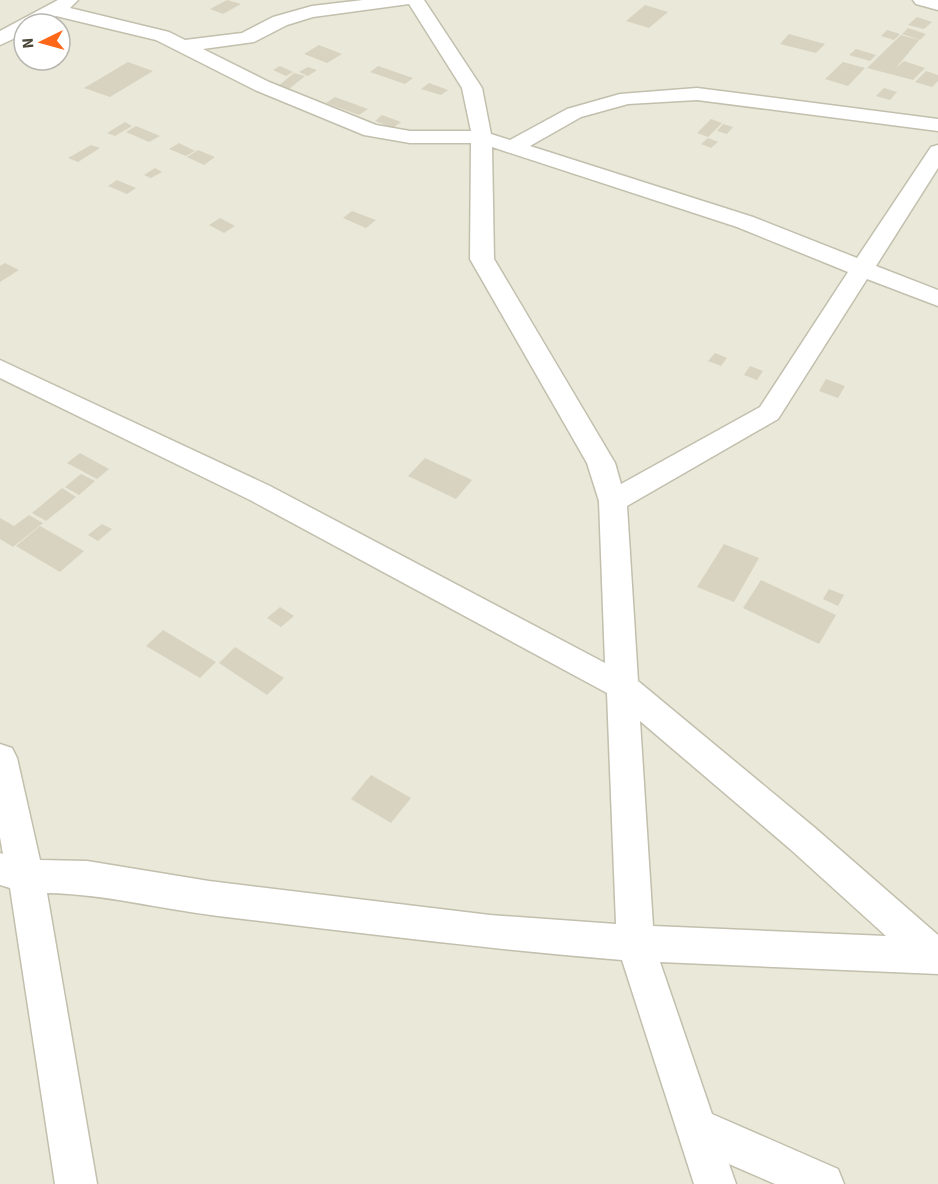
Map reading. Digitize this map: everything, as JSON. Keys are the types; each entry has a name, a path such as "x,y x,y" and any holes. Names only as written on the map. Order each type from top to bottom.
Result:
{"street":[{"path":"50,12 73,0"},
{"path":"182,46 247,39 280,21 312,12 405,0"},
{"path":"414,0 472,88 478,108 481,137 482,259 602,463 613,501 635,944 715,1184"},
{"path":"922,0 938,5"},
{"path":"54,10 89,20 138,28 182,46 262,86 371,131 410,137 481,137 745,222 938,299"},
{"path":"512,147 574,113 638,97 697,94 938,125"},
{"path":"613,501 769,413 938,151"},
{"path":"0,368 260,493 621,686 937,956"},
{"path":"0,758 13,872 76,1184"},
{"path":"13,872 87,877 209,898 348,917 490,932 635,944 937,956"},
{"path":"696,1128 823,1184"}],"shaded area":[{"path":"0,0 938,0 938,1184 0,1184"}],"building":[{"path":"227,0 241,4 223,14 210,9"},
{"path":"645,5 668,12 649,28 626,21"},
{"path":"917,17 932,22 924,29 908,25"},
{"path":"908,28 926,34 920,40 902,34"},
{"path":"887,30 900,34 894,40 881,36"},
{"path":"789,34 825,44 816,53 780,44"},
{"path":"901,35 919,40 896,68 904,61 925,68 913,80 867,68"},
{"path":"319,45 342,54 327,63 304,54"},
{"path":"856,49 876,55 870,61 849,55"},
{"path":"128,62 153,71 110,97 84,88"},
{"path":"843,62 865,68 848,86 825,79"},
{"path":"280,66 293,72 286,76 273,70"},
{"path":"378,66 413,78 405,84 370,72"},
{"path":"308,67 317,70 308,76 299,72"},
{"path":"926,71 938,75 938,81 932,87 915,82"},
{"path":"294,73 305,76 289,89 278,86"},
{"path":"429,83 448,90 441,95 421,89"},
{"path":"884,88 897,92 890,100 876,96"},
{"path":"335,97 368,109 359,115 326,103"},
{"path":"382,115 401,122 393,128 375,121"},
{"path":"711,119 722,123 708,137 697,133"},
{"path":"125,122 132,126 115,136 107,133"},
{"path":"723,124 733,127 727,134 717,131"},
{"path":"136,126 160,136 149,142 126,132"},
{"path":"708,138 718,142 711,148 701,144"},
{"path":"179,143 195,151 186,156 169,149"},
{"path":"91,145 100,148 78,162 68,158"},
{"path":"198,150 215,157 204,165 187,157"},
{"path":"155,168 162,172 151,178 144,175"},
{"path":"117,180 136,188 127,194 108,186"},
{"path":"352,211 376,220 366,228 343,218"},
{"path":"220,218 235,226 224,233 209,225"},
{"path":"5,263 19,270 0,282 0,266"},
{"path":"715,353 727,358 721,366 708,361"},
{"path":"750,366 763,371 757,380 744,375"},
{"path":"826,379 845,386 838,398 819,391"},
{"path":"80,453 109,469 97,479 67,463"},
{"path":"425,458 472,480 456,499 408,476"},
{"path":"81,474 95,481 79,495 65,487"},
{"path":"62,488 76,497 46,521 32,513"},
{"path":"29,515 43,523 13,547 0,539 0,518 14,526"},
{"path":"102,524 112,529 98,541 88,535"},
{"path":"40,526 84,551 60,572 16,546"},
{"path":"724,544 759,558 734,602 697,587"},
{"path":"761,580 836,615 819,644 743,608"},
{"path":"829,589 844,595 838,606 823,599"},
{"path":"280,607 294,616 281,627 267,618"},
{"path":"163,630 216,662 200,678 146,646"},
{"path":"235,647 284,678 267,695 219,663"},
{"path":"371,775 411,798 391,823 351,799"}]}
